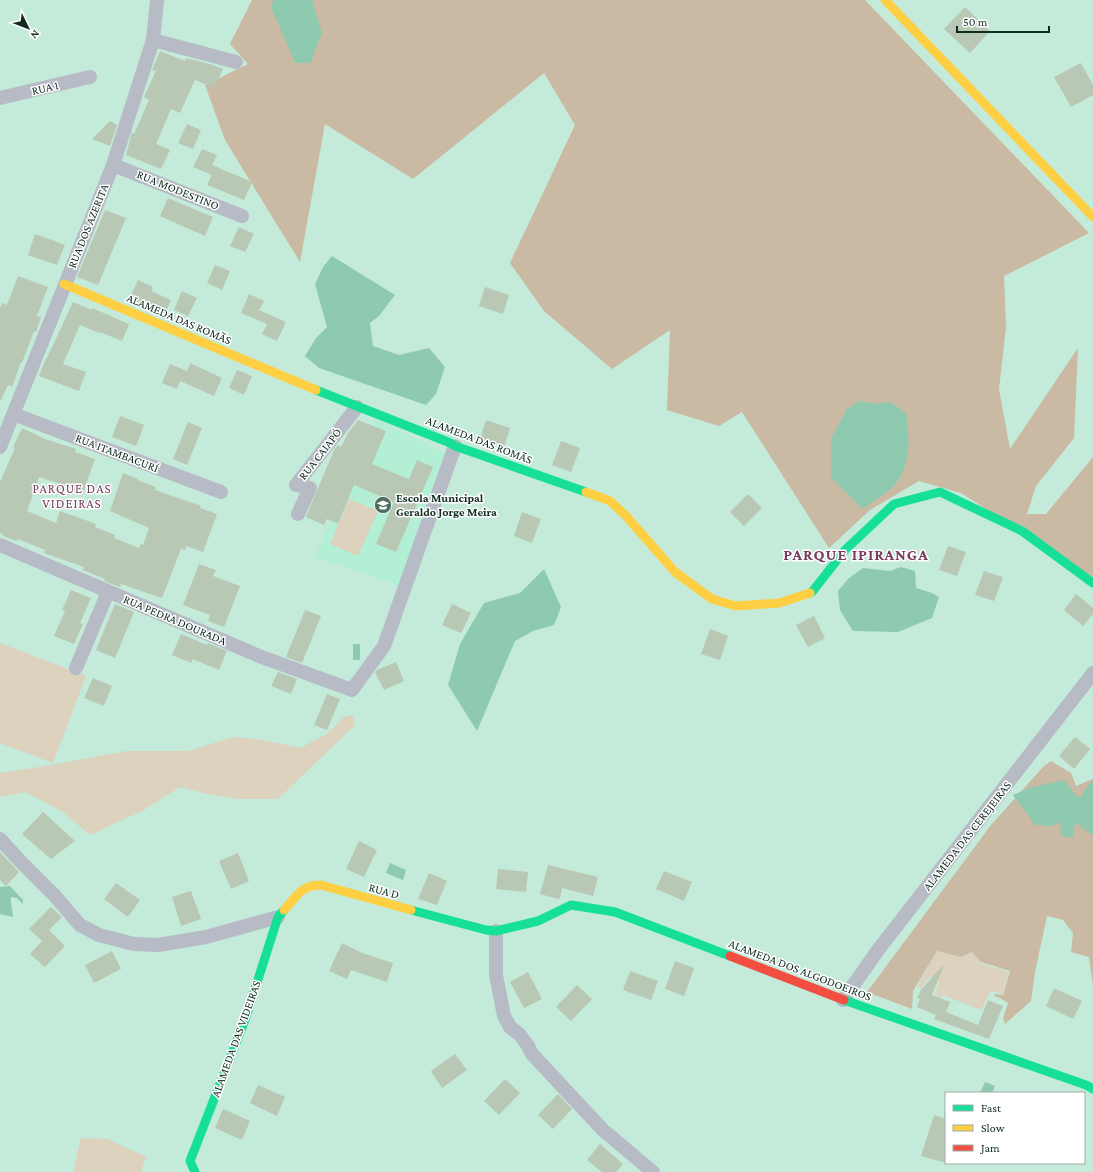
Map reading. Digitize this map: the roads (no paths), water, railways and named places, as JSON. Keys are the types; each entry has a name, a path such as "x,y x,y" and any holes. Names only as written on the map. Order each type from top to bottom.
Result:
{"street":[{"name":"RUA DOS AZERITA","path":"0,447 64,284 113,165 153,40 157,0"},
{"path":"885,0 1093,217"},
{"path":"153,40 236,62"},
{"name":"RUA 1","path":"0,98 90,77"},
{"name":"RUA MODESTINO","path":"113,165 242,216"},
{"name":"ALAMEDA DAS ROMÃS","path":"64,284 357,407 455,446 610,501 626,516 675,572 712,599 736,606 780,603 812,592 845,550 894,504 940,492 1022,531 1093,583"},
{"name":"RUA CAIAPÓ","path":"298,514 310,488 296,485 357,407"},
{"name":"RUA ITAMBACURÍ","path":"13,414 221,492"},
{"name":"RUA PEDRA DOURADA","path":"0,545 253,653 352,690 384,646 455,446"},
{"path":"76,668 108,592"},
{"name":"ALAMEDA DAS CEREJEIRAS","path":"843,1000 878,950 1093,673"},
{"path":"0,839 56,896 80,925 99,935 134,944 158,945 206,937 278,916"},
{"name":"RUA D","path":"278,916 304,888 312,885 321,885 457,923 496,931"},
{"name":"ALAMEDA DOS ALGODOEIROS","path":"496,931 538,921 571,906 615,912 843,1000 1086,1085 1093,1089"},
{"name":"ALAMEDA DAS VIDEIRAS","path":"195,1172 190,1161 246,1017 278,916"},
{"path":"496,931 496,975 504,1016 510,1026 520,1035 532,1054 603,1130 653,1172"}],"place":[{"name":"Escola Municipal Geraldo Jorge Meira","path":"383,505"}],"district":[{"name":"PARQUE DAS VIDEIRAS","path":"72,496"},
{"name":"PARQUE IPIRANGA","path":"856,554"}]}
